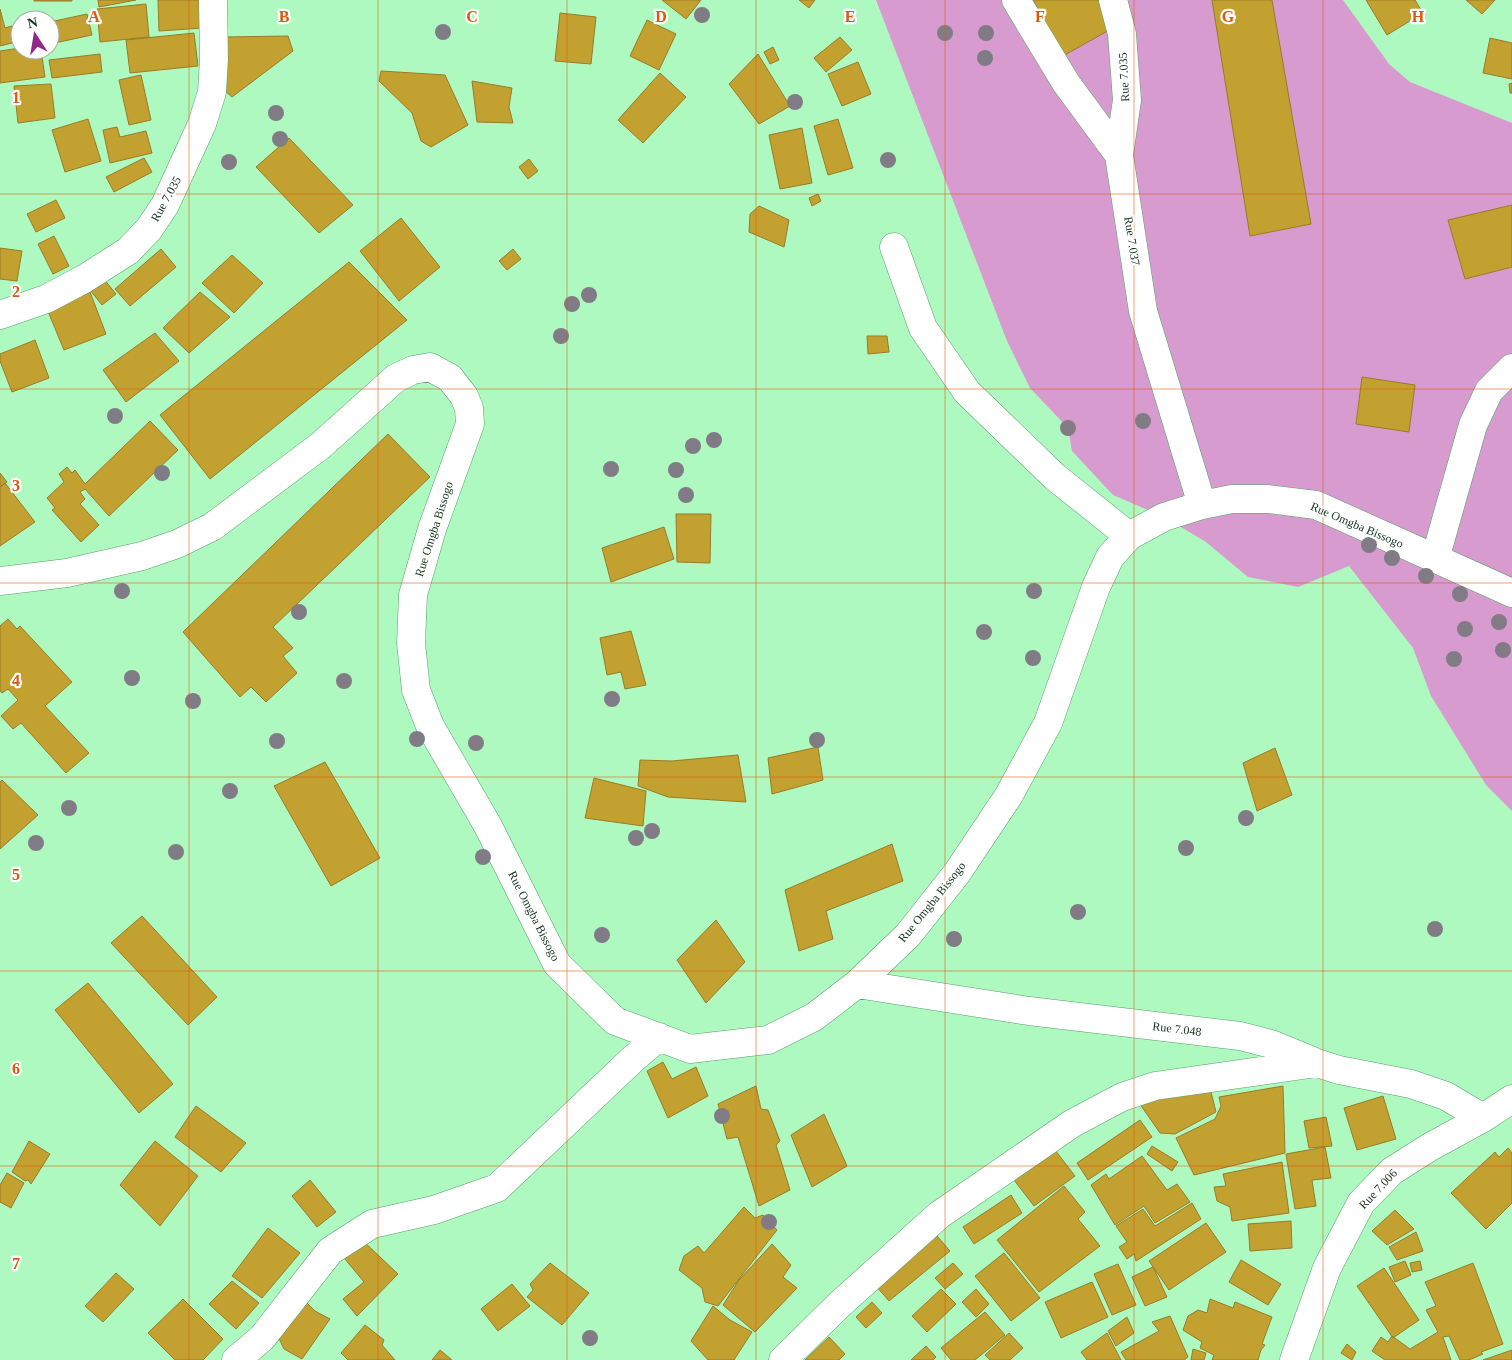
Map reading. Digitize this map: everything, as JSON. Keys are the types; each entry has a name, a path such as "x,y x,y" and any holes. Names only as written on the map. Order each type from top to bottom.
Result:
{"street":[{"name":"Rue 7.035","path":"0,315 46,298 84,279 128,251 149,229 160,213 202,124 212,92 214,59 213,0"},
{"name":"Rue 7.037","path":"1016,0 1066,83 1119,156 1143,311 1202,505"},
{"name":"Rue 7.035","path":"1113,0 1122,34 1127,100 1119,156"},
{"path":"894,247 923,328 967,392 1055,477 1129,536"},
{"name":"Rue Omgba Bissogo","path":"0,581 67,573 142,556 177,544 212,527 320,446 396,378 413,370 430,367 450,378 464,396 469,408 470,424 432,529 413,595 411,643 416,690 430,726 488,826 557,964 615,1021 690,1048 768,1040 814,1017 858,984 908,935 957,873 1009,795 1048,723 1096,588 1110,557 1129,536 1164,518 1202,505 1232,498 1268,499 1316,505 1512,593"},
{"path":"1436,559 1472,425 1489,391 1512,368"},
{"name":"Rue 7.048","path":"858,984 1029,1011 1240,1036 1271,1044 1317,1064 1420,1087 1446,1096 1483,1118"},
{"path":"236,1360 262,1338 330,1251 372,1224 434,1210 497,1188 634,1058 659,1037"},
{"path":"783,1360 840,1304 939,1215 1073,1123 1122,1097 1156,1086 1317,1064"},
{"name":"Rue 7.006","path":"1294,1360 1327,1268 1361,1203 1392,1171 1512,1099"}],"shaded area":[{"path":"876,0 1343,0 1389,64 1410,82 1512,123 1512,811 1486,785 1431,696 1413,648 1349,566 1298,587 1248,577 1206,542 1164,517 1113,495 1072,451 1068,428 1030,388 1007,341"}],"building":[{"path":"72,0 72,1 34,1"},
{"path":"98,0 136,0 99,7"},
{"path":"158,0 201,0 203,28 159,31"},
{"path":"662,0 701,0 686,19"},
{"path":"799,0 815,0 809,8"},
{"path":"1033,0 1103,0 1111,29 1063,56"},
{"path":"1212,0 1272,0 1311,224 1250,236"},
{"path":"1366,0 1415,0 1423,13 1387,35"},
{"path":"1466,0 1495,0 1482,14"},
{"path":"146,4 149,37 100,42 97,9"},
{"path":"0,9 5,28 10,27 10,44 0,46"},
{"path":"560,13 596,17 591,64 555,61"},
{"path":"87,14 92,35 60,42 60,20"},
{"path":"647,20 676,34 659,70 630,56"},
{"path":"194,33 198,66 130,73 126,40"},
{"path":"288,36 293,51 232,97 224,90 224,37"},
{"path":"840,37 852,50 826,72 814,58"},
{"path":"1490,38 1512,43 1512,79 1483,73"},
{"path":"773,47 779,60 770,64 764,52"},
{"path":"10,50 10,60 42,60 45,77 0,83 0,51"},
{"path":"100,54 102,72 52,78 49,60"},
{"path":"758,54 790,106 759,124 729,84"},
{"path":"858,62 871,94 842,106 828,74"},
{"path":"381,71 445,75 468,125 431,147 421,141 412,113 379,81"},
{"path":"660,73 686,97 643,143 618,120"},
{"path":"141,75 151,120 129,125 119,80"},
{"path":"472,81 512,88 509,107 513,123 477,122"},
{"path":"1512,83 1512,93 1510,93 1509,84"},
{"path":"51,84 55,118 18,123 14,86"},
{"path":"88,119 101,161 65,172 52,130"},
{"path":"838,119 853,168 828,175 814,126"},
{"path":"117,127 120,137 146,131 152,153 110,163 103,130"},
{"path":"802,128 812,183 780,189 769,135"},
{"path":"289,138 353,205 319,233 256,167"},
{"path":"144,158 152,172 114,192 106,177"},
{"path":"529,159 538,171 528,179 519,167"},
{"path":"818,194 821,201 812,206 809,198"},
{"path":"56,200 65,218 36,232 27,214"},
{"path":"1512,205 1512,267 1465,279 1448,220"},
{"path":"759,206 789,220 784,247 749,232 750,214"},
{"path":"401,218 440,267 399,301 360,251"},
{"path":"54,236 69,266 53,274 38,244"},
{"path":"0,248 22,251 17,281 0,279"},
{"path":"161,249 176,267 130,306 115,289"},
{"path":"513,249 521,259 507,270 499,261"},
{"path":"232,255 263,283 234,313 202,283"},
{"path":"349,262 407,320 210,479 160,415"},
{"path":"99,273 116,294 102,305 85,284"},
{"path":"90,292 106,334 64,350 47,309"},
{"path":"200,292 230,317 189,353 163,328"},
{"path":"155,333 179,361 126,402 103,370"},
{"path":"867,336 887,336 889,352 868,354"},
{"path":"35,340 49,378 12,392 0,361 0,354"},
{"path":"1362,377 1415,385 1409,432 1356,424"},
{"path":"150,421 178,450 109,516 85,489 80,492 85,499 80,504 99,525 81,542 52,510 55,508 47,498 64,482 59,474 67,467 72,473 75,470 85,484"},
{"path":"388,434 430,477 273,627 293,648 283,656 297,673 266,702 251,687 240,697 183,632"},
{"path":"0,473 7,482 0,487"},
{"path":"5,483 35,522 0,546 0,487"},
{"path":"676,514 711,514 710,563 677,562"},
{"path":"664,527 674,559 611,582 602,548"},
{"path":"8,619 17,629 20,626 72,682 45,706 89,753 66,773 21,723 13,729 1,716 18,700 8,689 2,693 0,691 0,626"},
{"path":"631,631 646,685 625,689 621,672 607,675 600,638"},
{"path":"818,747 823,780 772,794 768,758"},
{"path":"1275,748 1292,795 1257,811 1243,763"},
{"path":"738,755 746,802 668,797 638,786 640,760 672,761"},
{"path":"325,762 380,858 331,886 274,786"},
{"path":"594,778 646,791 643,826 585,818"},
{"path":"2,780 38,815 0,849 0,782"},
{"path":"892,844 903,881 826,911 833,939 799,951 785,890"},
{"path":"142,916 217,997 188,1025 111,943"},
{"path":"716,920 745,962 706,1003 677,960"},
{"path":"88,983 173,1084 139,1113 55,1010"},
{"path":"663,1062 672,1079 696,1067 708,1096 668,1118 647,1071"},
{"path":"1208,1080 1216,1112 1175,1134 1160,1133 1135,1097"},
{"path":"756,1086 761,1109 768,1110 780,1141 776,1145 790,1190 759,1206 738,1137 727,1139 718,1104"},
{"path":"1283,1086 1285,1153 1194,1175 1176,1138 1215,1119 1221,1106 1219,1097"},
{"path":"1383,1096 1396,1139 1357,1150 1344,1108"},
{"path":"196,1106 246,1143 221,1172 175,1137"},
{"path":"824,1114 847,1166 812,1187 791,1135"},
{"path":"1326,1117 1332,1146 1309,1148 1304,1121"},
{"path":"1140,1120 1152,1137 1088,1180 1077,1163"},
{"path":"29,1141 50,1154 31,1184 28,1180 25,1181 12,1172"},
{"path":"155,1141 198,1176 160,1226 120,1185"},
{"path":"1152,1146 1178,1162 1172,1171 1147,1154"},
{"path":"1325,1147 1331,1178 1312,1180 1316,1206 1295,1209 1286,1154"},
{"path":"1508,1148 1512,1153 1512,1203 1486,1229 1451,1193 1495,1152 1499,1157"},
{"path":"1055,1150 1075,1176 1034,1206 1014,1180"},
{"path":"1142,1156 1167,1190 1177,1184 1190,1202 1155,1223 1144,1206 1115,1225 1091,1185 1106,1174 1109,1179"},
{"path":"1282,1162 1289,1213 1232,1221 1230,1207 1217,1201 1214,1187 1226,1186 1223,1174"},
{"path":"7,1173 24,1183 11,1208 0,1202 0,1185"},
{"path":"310,1180 336,1212 317,1227 292,1196"},
{"path":"1064,1186 1085,1212 1078,1219 1100,1246 1039,1292 997,1240"},
{"path":"1011,1195 1022,1213 974,1244 963,1227"},
{"path":"1192,1203 1201,1219 1136,1261 1134,1254 1127,1259 1119,1247 1127,1242 1116,1226 1143,1209 1155,1226"},
{"path":"744,1207 755,1218 763,1215 777,1230 718,1306 705,1302 702,1288 679,1270 684,1256 698,1246 704,1253"},
{"path":"1395,1210 1414,1229 1387,1245 1372,1231"},
{"path":"1291,1221 1292,1248 1250,1251 1248,1224"},
{"path":"1206,1223 1226,1252 1169,1290 1149,1261"},
{"path":"268,1228 300,1253 262,1298 232,1276"},
{"path":"931,1229 950,1251 889,1301 870,1279"},
{"path":"1416,1232 1423,1251 1397,1260 1389,1247"},
{"path":"359,1237 398,1274 357,1316 343,1299 364,1282 340,1253"},
{"path":"772,1244 791,1265 783,1277 797,1288 755,1332 723,1305 739,1280"},
{"path":"1004,1253 1040,1298 1011,1321 975,1276"},
{"path":"1241,1260 1281,1284 1268,1305 1229,1282"},
{"path":"1405,1261 1411,1275 1395,1282 1389,1267"},
{"path":"1420,1261 1422,1270 1412,1272 1410,1263"},
{"path":"550,1263 589,1293 562,1325 527,1297 533,1290 530,1284"},
{"path":"953,1263 963,1274 945,1289 935,1278"},
{"path":"1473,1263 1503,1344 1481,1352 1483,1354 1469,1360 1460,1360 1449,1336 1443,1337 1451,1360 1385,1360 1372,1351 1381,1337 1388,1342 1392,1336 1410,1349 1438,1332 1426,1310 1436,1306 1425,1282"},
{"path":"1118,1264 1136,1305 1112,1315 1094,1274"},
{"path":"1153,1267 1167,1297 1145,1306 1132,1277"},
{"path":"1384,1268 1419,1320 1393,1338 1357,1286"},
{"path":"116,1273 134,1289 103,1322 85,1306"},
{"path":"232,1281 259,1303 236,1329 209,1304"},
{"path":"1092,1282 1108,1317 1061,1338 1045,1302"},
{"path":"512,1284 530,1306 498,1331 481,1309"},
{"path":"941,1289 956,1304 927,1332 912,1316"},
{"path":"976,1289 989,1304 976,1317 962,1302"},
{"path":"300,1296 315,1311 330,1319 302,1359 284,1349 275,1330"},
{"path":"183,1299 223,1339 203,1360 175,1360 148,1333"},
{"path":"1210,1299 1233,1308 1235,1302 1272,1317 1262,1344 1265,1345 1261,1350 1258,1360 1212,1360 1214,1355 1200,1348 1202,1342 1183,1330 1188,1316 1198,1310 1207,1313"},
{"path":"872,1302 882,1313 866,1328 856,1317"},
{"path":"713,1306 730,1320 752,1332 734,1360 708,1360 691,1341"},
{"path":"985,1312 1005,1335 975,1360 951,1360 941,1348"},
{"path":"1170,1316 1188,1357 1184,1360 1126,1360 1121,1352 1159,1331 1152,1322"},
{"path":"1127,1317 1134,1333 1116,1346 1108,1331"},
{"path":"365,1325 384,1340 382,1345 395,1360 348,1360 341,1353"},
{"path":"1009,1333 1023,1348 1010,1360 990,1360 985,1355"},
{"path":"1107,1333 1121,1360 1087,1360 1081,1352"},
{"path":"829,1337 845,1354 839,1360 805,1360"},
{"path":"1347,1344 1356,1352 1352,1360 1341,1353"},
{"path":"926,1346 936,1357 933,1360 911,1360"},
{"path":"1193,1349 1206,1353 1204,1360 1191,1360"},
{"path":"440,1350 452,1360 432,1360"},
{"path":"1512,1350 1512,1360 1483,1360"}]}
